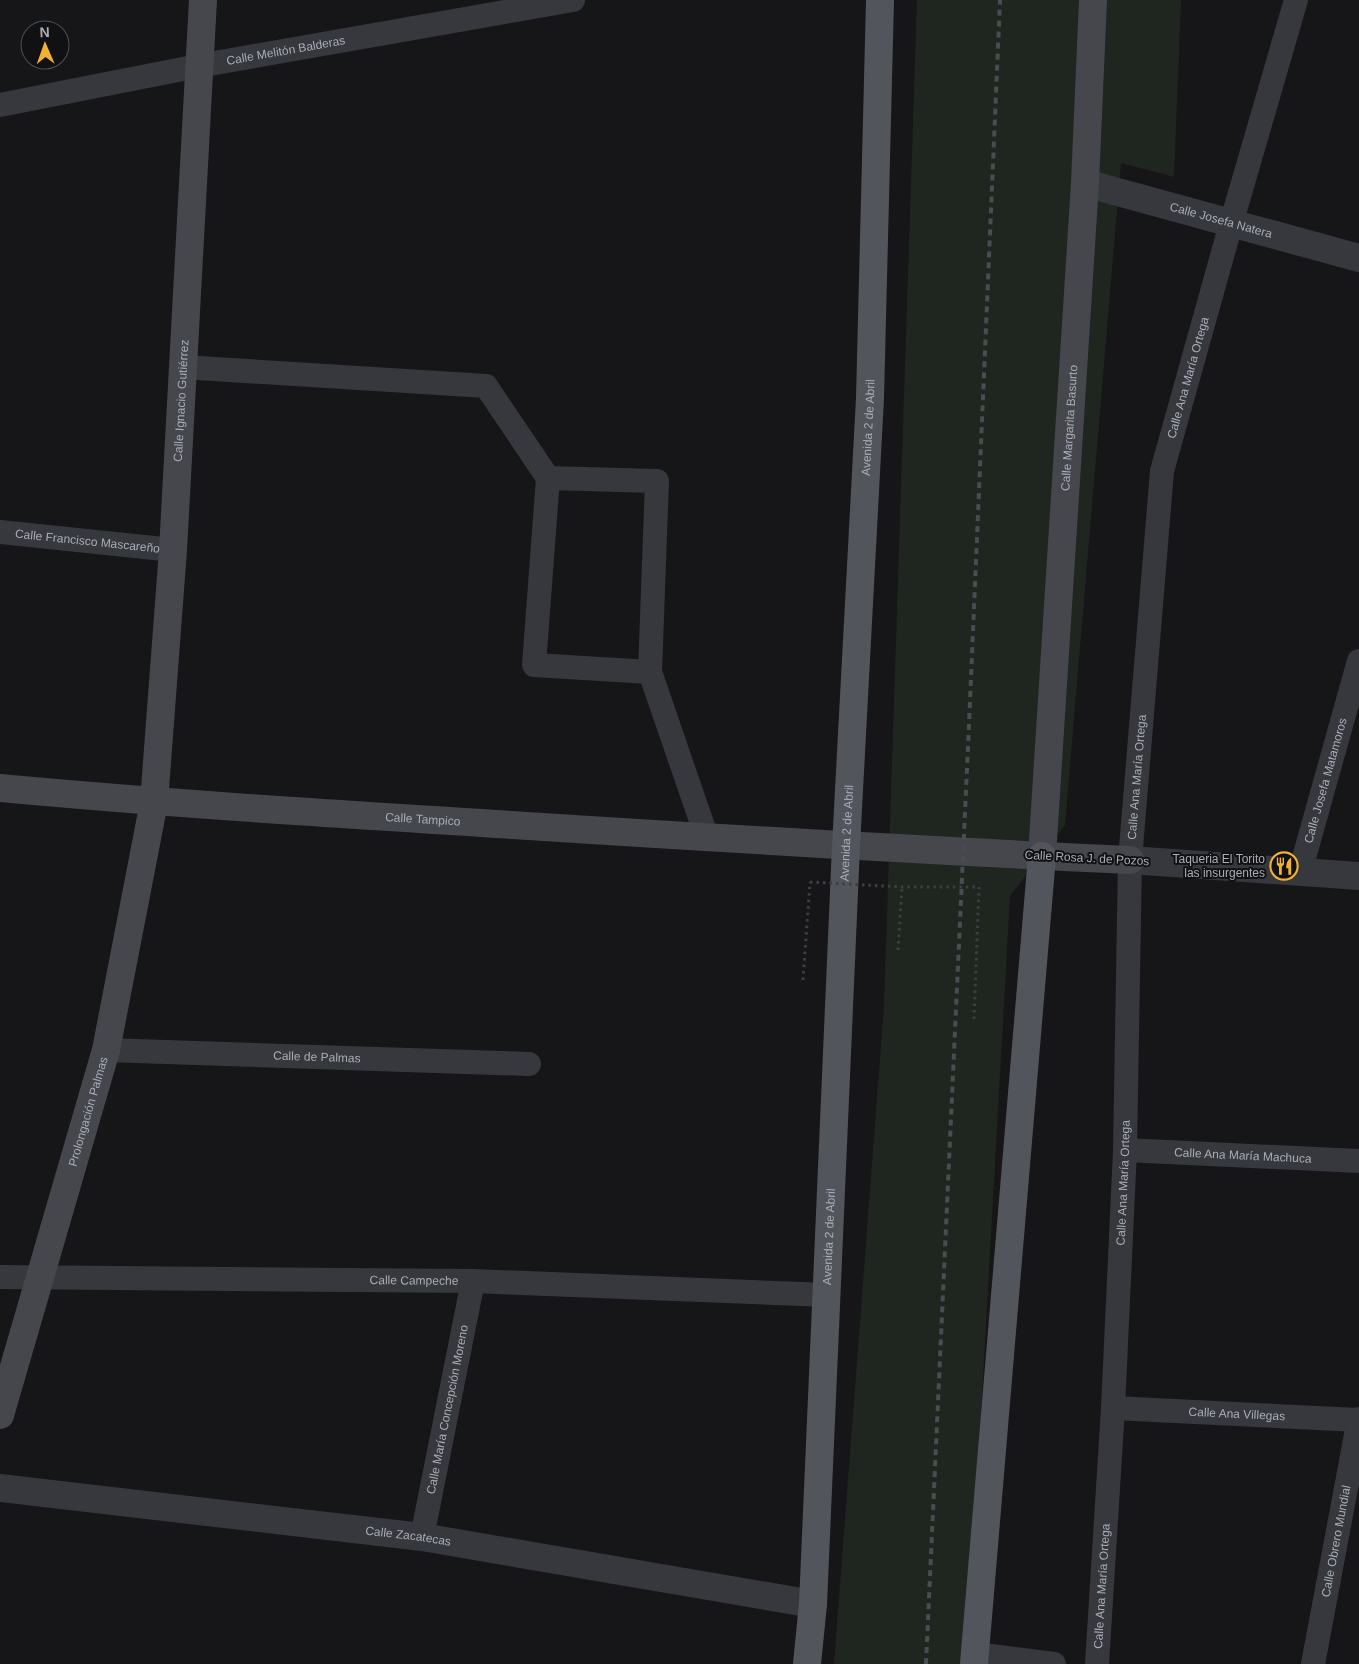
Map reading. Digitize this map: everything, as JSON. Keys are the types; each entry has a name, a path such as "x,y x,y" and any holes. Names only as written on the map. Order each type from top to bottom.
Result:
{"main road":[{"name":"Calle Ignacio Gutiérrez","path":"154,802 173,550 203,0"},
{"name":"Avenida 2 de Abril","path":"807,1664 813,1604 846,846 870,398 880,0"},
{"name":"Calle Margarita Basurto","path":"1042,856 1085,183 1093,0"},
{"name":"Calle Tampico","path":"0,788 154,802 846,846"},
{"name":"Prolongación Palmas","path":"0,1415 106,1050 154,802"},
{"name":"Calle Rosa J. de Pozos","path":"846,846 1130,860"},
{"path":"975,1659 1042,856"}],"street":[{"name":"Calle Melitón Balderas","path":"0,105 198,66 573,0"},
{"name":"Calle Ana María Ortega","path":"1097,1664 1113,1408 1125,1150 1130,860 1162,470 1296,0"},
{"name":"Calle Josefa Natera","path":"1085,183 1359,258"},
{"path":"182,367 486,386 548,478 534,665 650,672"},
{"path":"548,478 657,481 650,672 707,838"},
{"name":"Calle Francisco Mascareño","path":"0,532 173,550"},
{"name":"Calle Josefa Matamoros","path":"1300,872 1359,662"},
{"name":"Calle Rosa J. de Pozos","path":"1130,860 1359,876"},
{"name":"Calle de Palmas","path":"106,1050 529,1064"},
{"name":"Calle Ana María Machuca","path":"1125,1150 1359,1161"},
{"name":"Calle Campeche","path":"0,1277 473,1281 827,1295"},
{"name":"Calle María Concepción Moreno","path":"422,1537 473,1281"},
{"name":"Calle Ana Villegas","path":"1113,1408 1359,1420"},
{"name":"Calle Obrero Mundial","path":"1313,1664 1359,1420"},
{"name":"Calle Zacatecas","path":"0,1488 422,1537 813,1604"},
{"path":"975,1659 1054,1664"}],"path":[{"path":"803,980 810,882 902,887 979,887 974,1019"},
{"path":"898,950 902,887"}],"shaded area":[{"path":"917,0 1181,0 1174,177 1121,163 1065,825 1010,896 967,1664 834,1664 884,1006"}],"railway":[{"path":"926,1664 1000,0"}],"place":[{"name":"Taqueria El Torito las insurgentes","path":"1284,866"}]}
